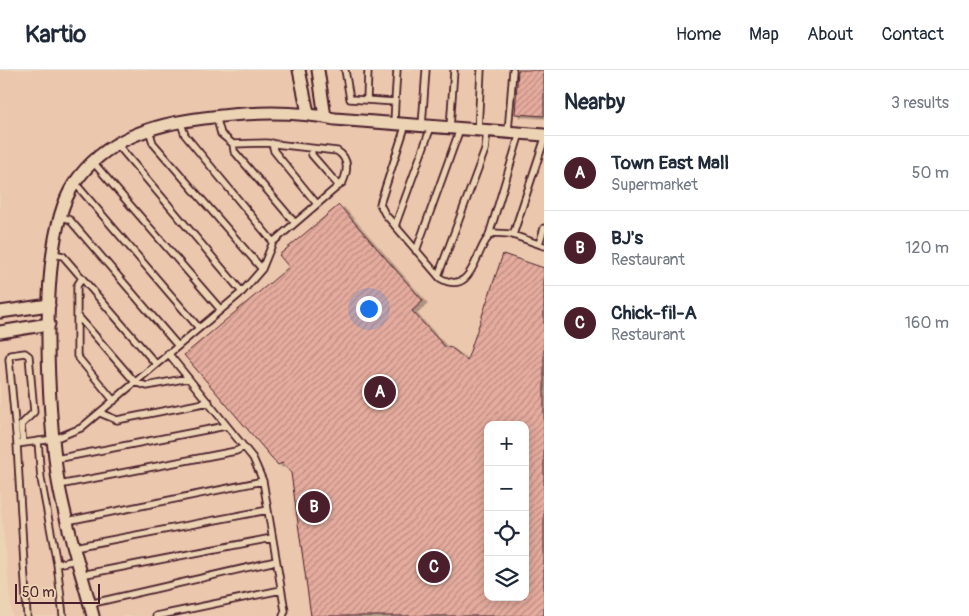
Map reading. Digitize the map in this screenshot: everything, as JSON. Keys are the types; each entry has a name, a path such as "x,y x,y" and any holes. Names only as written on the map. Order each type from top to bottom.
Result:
{"street":[{"path":"299,70 308,113"},
{"path":"318,70 324,117"},
{"path":"92,616 59,485 51,411 49,305 60,215 75,183 93,162 104,151 148,129 180,120 270,112 308,113 324,117 544,135"},
{"path":"0,312 49,305"},
{"path":"0,332 49,324"}],"lane":[{"path":"345,70 350,99 395,102"},
{"path":"367,100 368,70"},
{"path":"397,70 395,102 400,124 380,204 395,226 438,276 445,281 451,282 456,282 466,277 475,268 483,244 489,235 514,133 513,70"},
{"path":"395,226 427,126 426,70"},
{"path":"416,250 455,128 454,70"},
{"path":"438,276 485,150 482,130 481,70"},
{"path":"20,443 54,439 81,428 100,413 242,292 262,269 273,242 339,186 347,173 347,162 343,155 337,151 272,143 233,144 221,134 216,116"},
{"path":"180,120 185,135 273,242"},
{"path":"148,129 153,143 262,269"},
{"path":"514,235 544,141"},
{"path":"272,143 274,152 317,204"},
{"path":"117,144 242,292"},
{"path":"233,144 234,151 295,223"},
{"path":"311,148 312,155 339,186"},
{"path":"93,162 221,310"},
{"path":"75,183 199,328"},
{"path":"60,215 70,220 178,346"},
{"path":"489,235 499,232 514,235 541,245 544,228"},
{"path":"54,254 63,256 156,364"},
{"path":"82,278 77,286 77,356 114,401"},
{"path":"77,315 135,382 146,386 188,378"},
{"path":"20,443 8,358 10,355 25,354 28,356 34,412 21,425 20,443 27,616"},
{"path":"168,354 253,458 263,481 284,616"},
{"path":"100,413 117,420 209,402"},
{"path":"56,459 226,426"},
{"path":"38,441 42,479 58,564 63,616"},
{"path":"59,485 236,451 244,447"},
{"path":"67,521 263,481"},
{"path":"74,547 268,510"},
{"path":"81,575 272,538"},
{"path":"58,564 77,560"},
{"path":"89,604 276,562"},
{"path":"156,616 281,590"}],"shaded area":[{"path":"0,70 544,70 544,616 12,616 0,498"}],"building":[{"path":"518,70 544,70 544,116 515,114"},
{"path":"339,205 423,301 412,311 446,348 449,346 467,360 503,254 544,268 544,616 311,616 291,473 282,463 278,465 184,355 289,267 279,255"}],"place":[{"name":"Town East Mall","path":"380,392"},
{"name":"BJ's","path":"314,507"},
{"name":"Chick-fil-A","path":"434,567"}]}
